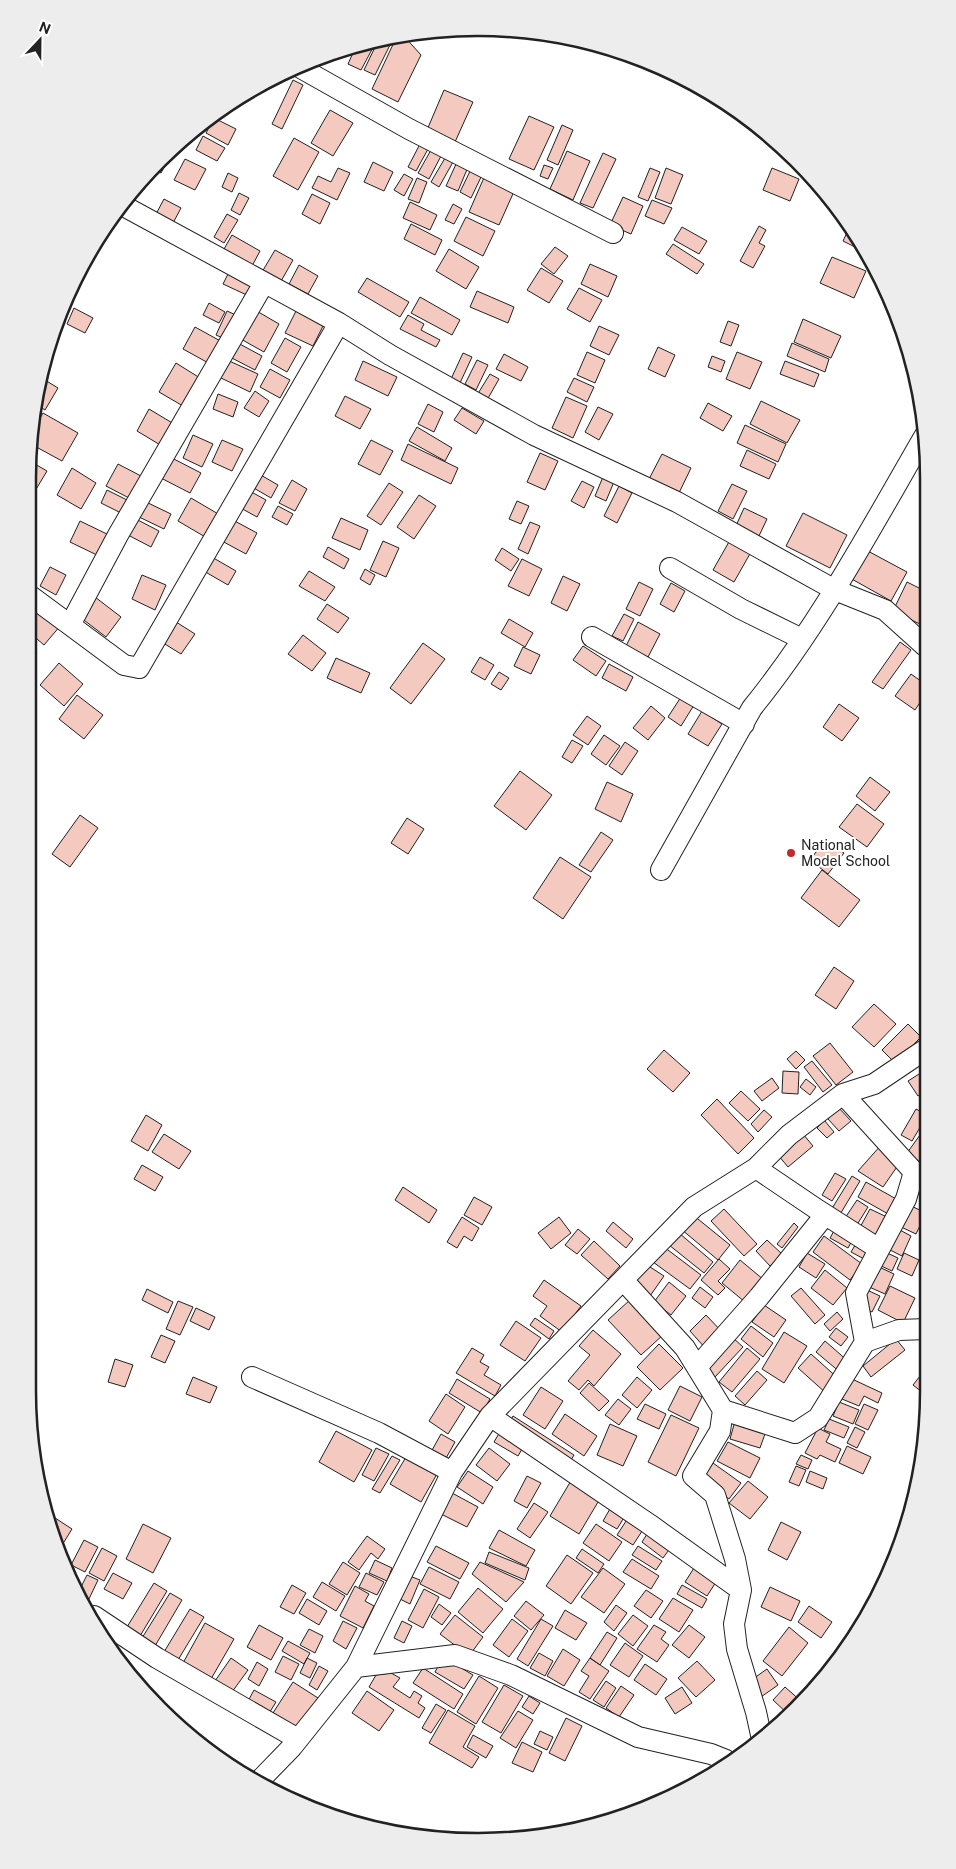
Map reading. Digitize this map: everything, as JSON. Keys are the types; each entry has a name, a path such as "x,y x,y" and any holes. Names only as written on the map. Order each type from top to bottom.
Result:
{"street":[{"path":"306,71 418,133 613,233"},
{"path":"128,209 339,323 390,355 534,434 677,502 835,590 885,610 920,642"},
{"path":"70,625 118,535 264,283"},
{"path":"36,600 124,665 139,668 339,323"},
{"path":"661,870 752,708 766,691 835,590 919,446"},
{"path":"670,568 741,609 802,639"},
{"path":"592,637 744,724"},
{"path":"263,1777 298,1739 356,1667 452,1472 490,1416 694,1207 756,1168 789,1135 844,1094 874,1084 920,1053"},
{"path":"844,1094 914,1172 906,1200 856,1293 865,1342"},
{"path":"756,1168 879,1249"},
{"path":"697,1367 759,1297 825,1215"},
{"path":"623,1280 685,1348 723,1410 720,1430 693,1476 715,1495 735,1559 740,1590 734,1624 737,1649 760,1730"},
{"path":"723,1410 795,1434 818,1418 865,1342 899,1330 920,1329"},
{"path":"252,1377 379,1434 452,1472"},
{"path":"490,1416 649,1524 740,1590"},
{"path":"100,1620 166,1663 298,1739"},
{"path":"356,1667 455,1655 511,1674 638,1737 711,1754 722,1758"}],"building":[{"path":"409,42 421,55 398,102 372,89 393,45"},
{"path":"390,45 375,75 364,70 374,49"},
{"path":"372,49 361,70 348,64 352,55"},
{"path":"293,80 303,85 282,129 272,124"},
{"path":"444,90 473,102 455,142 427,130"},
{"path":"330,110 353,123 333,156 311,143"},
{"path":"529,116 554,127 534,170 509,159"},
{"path":"219,121 236,129 228,145 206,133 208,128"},
{"path":"562,125 573,130 558,165 547,160"},
{"path":"203,136 225,148 217,161 196,150"},
{"path":"294,138 319,152 298,190 273,176"},
{"path":"420,144 428,149 416,171 408,167"},
{"path":"431,150 441,156 429,179 418,173"},
{"path":"567,151 590,161 573,200 550,189"},
{"path":"603,153 616,159 593,208 580,203"},
{"path":"445,158 453,162 439,187 431,182"},
{"path":"185,159 206,169 195,190 174,180"},
{"path":"373,162 393,172 384,191 364,182"},
{"path":"457,162 468,167 458,191 446,186"},
{"path":"544,165 553,168 548,179 540,176"},
{"path":"472,167 483,173 471,198 460,192"},
{"path":"338,168 350,173 337,200 312,188 318,176 331,182"},
{"path":"650,168 660,172 648,201 638,197"},
{"path":"666,168 683,175 671,204 655,198"},
{"path":"772,168 799,179 790,201 763,190"},
{"path":"228,173 238,178 232,192 222,187"},
{"path":"486,173 516,187 499,225 469,212"},
{"path":"404,174 413,179 404,196 394,190"},
{"path":"417,178 427,182 419,203 408,199"},
{"path":"239,193 249,198 240,215 231,210"},
{"path":"312,194 330,203 320,224 302,214"},
{"path":"623,197 643,206 631,234 610,225"},
{"path":"164,199 181,208 173,223 156,214"},
{"path":"652,200 672,208 664,224 645,216"},
{"path":"410,202 437,215 430,230 403,218"},
{"path":"453,204 462,209 454,224 445,220"},
{"path":"227,214 238,220 224,243 214,237"},
{"path":"466,217 495,231 483,256 454,241"},
{"path":"411,224 442,240 435,255 404,239"},
{"path":"759,226 766,230 759,243 765,246 753,268 740,261"},
{"path":"682,227 707,241 699,254 674,240"},
{"path":"846,234 854,246 843,241"},
{"path":"232,235 260,251 252,266 224,249"},
{"path":"673,244 704,264 697,274 666,254"},
{"path":"555,247 568,256 554,274 541,264"},
{"path":"449,249 479,267 466,289 436,271"},
{"path":"275,250 293,260 280,283 262,272"},
{"path":"832,257 866,271 854,298 820,283"},
{"path":"590,264 617,276 608,297 581,284"},
{"path":"299,265 318,276 308,294 289,284"},
{"path":"541,268 563,281 549,303 527,290"},
{"path":"230,270 258,282 251,297 223,284"},
{"path":"367,278 409,302 400,317 358,292"},
{"path":"579,288 602,300 590,322 567,309"},
{"path":"477,291 514,307 508,323 470,307"},
{"path":"420,297 460,320 452,335 411,313"},
{"path":"209,303 225,312 219,323 203,315"},
{"path":"74,308 93,318 85,333 67,324"},
{"path":"297,309 325,322 313,346 285,333"},
{"path":"255,310 279,324 264,352 239,338"},
{"path":"227,311 238,316 227,340 216,335"},
{"path":"408,315 424,324 421,330 440,340 436,347 400,329"},
{"path":"803,319 841,336 831,358 794,342"},
{"path":"728,321 739,325 731,346 720,342"},
{"path":"599,326 619,335 609,355 590,346"},
{"path":"195,327 224,343 212,365 183,349"},
{"path":"285,338 301,347 287,372 271,363"},
{"path":"236,342 262,356 255,370 228,356"},
{"path":"792,343 829,359 825,372 787,356"},
{"path":"658,347 675,355 665,377 648,369"},
{"path":"587,352 605,360 595,383 577,375"},
{"path":"737,352 762,362 750,389 726,379"},
{"path":"463,353 472,357 460,383 451,379"},
{"path":"504,354 528,367 521,381 496,369"},
{"path":"712,356 725,361 721,372 708,367"},
{"path":"227,360 258,374 250,392 219,377"},
{"path":"477,360 488,365 476,390 465,384"},
{"path":"363,361 397,377 388,396 355,380"},
{"path":"785,361 819,374 814,387 780,374"},
{"path":"176,363 200,378 183,406 159,392"},
{"path":"270,369 290,380 280,398 260,387"},
{"path":"490,374 499,379 487,400 477,395"},
{"path":"574,378 594,387 587,402 567,392"},
{"path":"47,381 58,388 45,410 42,408"},
{"path":"255,391 269,401 259,417 244,408"},
{"path":"218,394 238,402 233,417 213,409"},
{"path":"345,396 371,409 360,429 335,416"},
{"path":"566,397 587,406 573,438 552,428"},
{"path":"761,401 800,420 787,443 750,424"},
{"path":"708,403 732,416 723,431 700,418"},
{"path":"428,404 443,412 434,432 418,424"},
{"path":"598,407 613,414 599,440 585,432"},
{"path":"462,408 484,421 476,434 454,420"},
{"path":"149,409 174,424 162,446 137,431"},
{"path":"43,413 78,433 62,461 37,447 40,417"},
{"path":"745,425 786,444 778,462 737,443"},
{"path":"417,427 452,448 445,461 409,441"},
{"path":"193,435 213,444 202,467 183,458"},
{"path":"222,440 243,449 232,471 212,462"},
{"path":"371,440 393,451 380,475 358,464"},
{"path":"408,444 458,468 451,484 401,460"},
{"path":"747,450 776,464 769,479 740,466"},
{"path":"540,453 558,461 545,490 527,482"},
{"path":"662,454 691,468 678,495 648,481"},
{"path":"170,457 201,473 190,493 159,477"},
{"path":"118,464 141,476 129,498 106,486"},
{"path":"36,465 47,471 36,489"},
{"path":"72,468 96,483 81,509 57,495"},
{"path":"605,472 616,477 606,501 595,496"},
{"path":"259,474 278,485 271,498 252,487"},
{"path":"292,480 307,489 295,511 279,503"},
{"path":"582,481 594,487 584,508 571,501"},
{"path":"389,483 403,492 381,525 367,516"},
{"path":"732,484 747,491 733,519 718,511"},
{"path":"619,486 632,493 617,523 604,516"},
{"path":"246,489 266,500 257,517 237,506"},
{"path":"107,490 127,500 121,513 101,503"},
{"path":"419,495 436,506 414,539 397,527"},
{"path":"191,498 220,515 207,538 178,521"},
{"path":"144,501 171,514 164,529 137,516"},
{"path":"517,501 529,506 521,524 509,519"},
{"path":"278,506 293,514 287,525 272,517"},
{"path":"744,508 767,519 758,538 735,528"},
{"path":"803,513 847,535 830,568 786,546"},
{"path":"134,518 159,531 151,547 126,534"},
{"path":"341,518 368,530 360,550 332,538"},
{"path":"231,519 257,533 246,554 220,540"},
{"path":"80,521 109,535 99,556 70,542"},
{"path":"530,522 540,526 528,554 518,549"},
{"path":"730,540 751,552 734,582 713,570"},
{"path":"383,541 399,548 386,577 370,570"},
{"path":"328,547 349,559 344,569 323,557"},
{"path":"502,548 519,559 511,571 495,560"},
{"path":"866,550 907,572 891,601 850,578"},
{"path":"210,556 236,571 228,585 202,570"},
{"path":"522,559 542,569 529,596 508,586"},
{"path":"50,567 66,575 56,595 40,586"},
{"path":"365,569 375,575 370,585 360,579"},
{"path":"309,571 335,587 325,601 299,586"},
{"path":"142,575 166,585 155,610 132,599"},
{"path":"563,576 580,584 567,611 551,603"},
{"path":"639,582 653,589 640,616 626,609"},
{"path":"907,582 920,588 920,624 893,611"},
{"path":"671,583 685,591 674,612 660,604"},
{"path":"95,597 121,617 106,637 80,617"},
{"path":"327,604 349,618 338,633 317,619"},
{"path":"36,606 61,625 44,645 36,638"},
{"path":"624,614 634,619 623,641 612,636"},
{"path":"509,619 533,633 525,647 501,633"},
{"path":"173,620 195,634 181,654 160,641"},
{"path":"638,622 660,634 648,657 626,646"},
{"path":"303,635 326,653 312,671 288,654"},
{"path":"900,642 911,650 883,689 872,682"},
{"path":"423,643 445,659 411,704 390,688"},
{"path":"583,646 606,661 596,676 573,660"},
{"path":"523,647 540,655 531,674 514,666"},
{"path":"480,657 494,665 485,680 471,672"},
{"path":"336,658 370,673 361,693 327,678"},
{"path":"59,663 83,684 64,706 40,685"},
{"path":"609,664 633,677 626,691 602,678"},
{"path":"499,672 509,678 501,690 491,684"},
{"path":"911,674 920,680 920,702 915,710 895,696"},
{"path":"77,695 103,715 84,739 59,719"},
{"path":"681,697 694,705 681,726 668,717"},
{"path":"839,704 859,718 842,741 823,727"},
{"path":"651,706 665,718 648,740 633,728"},
{"path":"702,711 722,724 708,746 688,734"},
{"path":"587,716 601,726 588,745 573,735"},
{"path":"604,735 620,746 606,765 591,754"},
{"path":"572,740 583,746 572,763 562,757"},
{"path":"625,742 638,751 622,775 609,766"},
{"path":"520,771 552,795 526,830 494,806"},
{"path":"870,777 890,792 875,811 856,796"},
{"path":"607,782 633,794 621,822 595,809"},
{"path":"857,804 884,824 867,847 839,827"},
{"path":"80,815 98,828 70,867 52,854"},
{"path":"407,818 424,829 408,854 391,843"},
{"path":"601,832 613,840 591,872 579,865"},
{"path":"826,839 844,853 828,874 810,860"},
{"path":"560,857 591,877 563,919 533,898"},
{"path":"822,870 860,900 839,927 801,898"},
{"path":"834,967 854,981 836,1009 815,995"},
{"path":"874,1004 896,1024 874,1047 852,1027"},
{"path":"908,1024 920,1036 895,1063 882,1050"},
{"path":"830,1043 853,1072 836,1085 813,1056"},
{"path":"664,1050 690,1073 673,1092 647,1069"},
{"path":"796,1051 805,1060 796,1069 787,1059"},
{"path":"812,1061 832,1085 823,1092 804,1067"},
{"path":"783,1071 799,1072 798,1094 782,1093"},
{"path":"920,1073 920,1095 918,1096 908,1081"},
{"path":"772,1078 779,1088 762,1101 754,1091"},
{"path":"806,1079 816,1087 810,1095 800,1087"},
{"path":"741,1091 760,1109 748,1121 729,1103"},
{"path":"717,1099 754,1138 738,1154 701,1115"},
{"path":"839,1108 851,1121 839,1131 828,1119"},
{"path":"916,1109 920,1111 920,1127 912,1141 901,1135"},
{"path":"764,1110 772,1117 758,1132 751,1124"},
{"path":"146,1115 162,1125 148,1151 131,1141"},
{"path":"824,1120 834,1132 827,1138 817,1128"},
{"path":"164,1134 191,1151 179,1169 152,1152"},
{"path":"803,1134 813,1146 788,1167 778,1155"},
{"path":"920,1135 920,1162 907,1153"},
{"path":"882,1144 901,1161 883,1187 858,1171"},
{"path":"142,1165 163,1177 155,1191 134,1179"},
{"path":"835,1173 846,1179 832,1201 822,1195"},
{"path":"852,1176 860,1181 839,1216 831,1210"},
{"path":"866,1182 898,1200 890,1215 858,1197"},
{"path":"403,1187 437,1210 429,1223 395,1200"},
{"path":"474,1197 492,1207 482,1225 464,1215"},
{"path":"857,1200 868,1207 855,1228 843,1221"},
{"path":"909,1205 920,1210 920,1226 916,1234 899,1226"},
{"path":"724,1209 757,1244 744,1256 711,1221"},
{"path":"870,1209 889,1218 877,1241 858,1231"},
{"path":"693,1215 730,1245 718,1260 681,1229"},
{"path":"462,1217 479,1228 472,1241 464,1236 457,1248 447,1242"},
{"path":"559,1217 571,1233 551,1249 538,1233"},
{"path":"613,1222 633,1239 626,1248 606,1231"},
{"path":"794,1223 798,1227 782,1248 777,1244"},
{"path":"578,1229 590,1239 577,1254 565,1245"},
{"path":"835,1229 853,1239 848,1248 830,1238"},
{"path":"898,1229 911,1236 902,1256 888,1249"},
{"path":"679,1233 713,1262 704,1273 669,1245"},
{"path":"824,1236 862,1264 850,1280 813,1252"},
{"path":"767,1240 782,1254 770,1266 756,1251"},
{"path":"594,1241 620,1266 608,1279 581,1255"},
{"path":"857,1242 872,1250 866,1260 851,1252"},
{"path":"664,1247 701,1275 690,1289 653,1262"},
{"path":"885,1252 898,1258 892,1271 879,1265"},
{"path":"807,1253 825,1264 816,1278 799,1267"},
{"path":"904,1253 919,1260 912,1276 897,1269"},
{"path":"719,1259 730,1269 718,1281 725,1288 718,1295 701,1280"},
{"path":"740,1260 764,1280 745,1302 722,1283"},
{"path":"647,1265 664,1276 650,1296 633,1285"},
{"path":"877,1266 894,1274 885,1294 867,1286"},
{"path":"825,1270 847,1288 833,1305 811,1288"},
{"path":"544,1280 581,1306 562,1332 540,1316 547,1306 533,1296"},
{"path":"669,1282 686,1296 671,1315 654,1302"},
{"path":"890,1286 915,1298 903,1323 878,1310"},
{"path":"700,1287 713,1297 705,1308 692,1298"},
{"path":"801,1288 825,1315 815,1324 791,1296"},
{"path":"147,1289 173,1302 168,1313 142,1300"},
{"path":"867,1290 880,1296 872,1312 861,1307"},
{"path":"631,1299 664,1334 641,1355 608,1320"},
{"path":"178,1301 193,1307 180,1335 166,1329"},
{"path":"764,1305 786,1320 774,1337 752,1322"},
{"path":"196,1308 215,1317 209,1330 190,1321"},
{"path":"837,1312 843,1319 830,1331 824,1324"},
{"path":"706,1315 723,1333 706,1349 690,1331"},
{"path":"535,1318 554,1331 549,1339 530,1325"},
{"path":"516,1321 541,1338 525,1361 500,1345"},
{"path":"751,1326 773,1343 763,1357 741,1339"},
{"path":"836,1328 848,1337 841,1346 829,1337"},
{"path":"593,1330 621,1354 594,1386 588,1380 579,1390 568,1381 590,1355 579,1346"},
{"path":"784,1332 807,1346 784,1383 762,1369"},
{"path":"161,1335 175,1341 165,1363 151,1357"},
{"path":"732,1337 743,1347 715,1377 704,1367"},
{"path":"896,1339 905,1350 871,1377 863,1366"},
{"path":"825,1341 849,1362 841,1373 816,1352"},
{"path":"659,1344 683,1368 660,1390 637,1367"},
{"path":"472,1348 484,1355 480,1362 489,1367 484,1375 501,1385 495,1396 456,1373"},
{"path":"747,1348 760,1359 732,1392 719,1382"},
{"path":"811,1354 840,1380 827,1394 798,1368"},
{"path":"115,1359 133,1365 125,1387 108,1382"},
{"path":"757,1371 767,1380 745,1405 735,1396"},
{"path":"920,1376 920,1390 913,1385"},
{"path":"193,1377 217,1387 210,1403 186,1394"},
{"path":"637,1377 652,1390 637,1408 622,1395"},
{"path":"457,1379 490,1399 482,1413 449,1393"},
{"path":"852,1379 882,1393 878,1403 864,1396 859,1406 842,1399"},
{"path":"589,1383 609,1401 599,1411 580,1393"},
{"path":"680,1386 702,1397 690,1421 668,1410"},
{"path":"541,1387 563,1401 545,1429 523,1415"},
{"path":"446,1394 465,1407 448,1434 429,1421"},
{"path":"618,1399 631,1409 619,1425 605,1415"},
{"path":"839,1402 859,1410 853,1424 833,1416"},
{"path":"645,1404 666,1414 659,1429 637,1419"},
{"path":"864,1404 878,1410 868,1430 855,1424"},
{"path":"565,1414 597,1436 584,1456 552,1434"},
{"path":"671,1415 699,1428 676,1476 648,1462"},
{"path":"513,1416 574,1455 568,1465 507,1426"},
{"path":"829,1419 849,1427 844,1438 824,1430"},
{"path":"735,1421 766,1431 760,1448 730,1439"},
{"path":"610,1424 637,1436 623,1466 597,1455"},
{"path":"855,1427 865,1432 857,1448 847,1443"},
{"path":"818,1428 830,1434 826,1442 841,1449 835,1462 820,1455 817,1459 805,1453"},
{"path":"501,1430 525,1444 518,1456 494,1442"},
{"path":"336,1431 372,1450 354,1482 319,1462"},
{"path":"441,1434 455,1442 445,1460 431,1452"},
{"path":"728,1442 760,1458 750,1478 717,1461"},
{"path":"847,1446 871,1457 863,1474 839,1463"},
{"path":"376,1448 389,1454 374,1481 362,1475"},
{"path":"489,1448 510,1464 497,1481 476,1465"},
{"path":"801,1455 812,1460 808,1469 796,1464"},
{"path":"392,1456 400,1460 380,1493 372,1489"},
{"path":"406,1457 437,1474 421,1502 390,1484"},
{"path":"713,1463 741,1483 729,1499 702,1479"},
{"path":"796,1466 806,1470 799,1486 789,1482"},
{"path":"468,1471 493,1487 483,1504 457,1487"},
{"path":"810,1471 827,1478 823,1489 806,1482"},
{"path":"527,1476 541,1483 527,1508 514,1501"},
{"path":"572,1479 601,1497 579,1534 550,1516"},
{"path":"748,1481 768,1497 750,1519 729,1503"},
{"path":"452,1493 478,1507 467,1527 441,1514"},
{"path":"614,1502 628,1511 617,1529 603,1521"},
{"path":"534,1503 548,1512 530,1538 517,1529"},
{"path":"630,1515 646,1525 633,1545 617,1535"},
{"path":"55,1518 72,1529 64,1543"},
{"path":"781,1522 801,1532 787,1560 768,1550"},
{"path":"143,1524 171,1538 153,1573 126,1559"},
{"path":"596,1524 622,1542 609,1561 583,1543"},
{"path":"499,1530 535,1550 526,1566 489,1548"},
{"path":"649,1531 671,1547 663,1558 642,1542"},
{"path":"367,1536 385,1549 378,1559 371,1553 359,1570 348,1562"},
{"path":"84,1540 98,1547 85,1572 72,1564"},
{"path":"436,1546 469,1563 460,1579 427,1562"},
{"path":"638,1546 662,1561 656,1570 632,1555"},
{"path":"102,1548 117,1556 104,1581 89,1573"},
{"path":"582,1549 604,1564 598,1573 576,1558"},
{"path":"489,1552 529,1568 525,1580 485,1563"},
{"path":"567,1555 593,1573 571,1604 546,1586"},
{"path":"632,1559 659,1576 651,1589 623,1572"},
{"path":"375,1560 392,1568 387,1581 369,1573"},
{"path":"343,1562 360,1573 347,1595 329,1584"},
{"path":"480,1562 524,1582 506,1602 472,1574"},
{"path":"429,1567 459,1582 450,1599 420,1584"},
{"path":"603,1568 625,1584 604,1613 581,1597"},
{"path":"694,1568 716,1582 707,1596 685,1582"},
{"path":"113,1573 132,1583 123,1599 104,1589"},
{"path":"366,1573 384,1582 377,1595 359,1587"},
{"path":"87,1575 98,1580 89,1599 82,1585"},
{"path":"407,1575 420,1580 410,1604 398,1598"},
{"path":"322,1582 345,1596 336,1611 313,1597"},
{"path":"154,1583 167,1591 140,1636 127,1627"},
{"path":"292,1585 306,1593 294,1614 280,1607"},
{"path":"682,1585 707,1599 702,1608 677,1594"},
{"path":"355,1586 369,1594 365,1601 374,1606 363,1628 340,1616"},
{"path":"770,1587 800,1601 791,1621 761,1607"},
{"path":"478,1588 503,1609 483,1633 458,1612"},
{"path":"424,1589 439,1597 423,1628 408,1620"},
{"path":"646,1590 663,1601 651,1618 634,1606"},
{"path":"170,1593 182,1600 155,1646 142,1638"},
{"path":"673,1598 693,1610 679,1632 659,1619"},
{"path":"307,1599 327,1611 319,1625 299,1613"},
{"path":"526,1601 544,1615 531,1630 514,1616"},
{"path":"439,1604 451,1613 442,1625 431,1617"},
{"path":"616,1605 627,1613 614,1631 604,1622"},
{"path":"809,1606 832,1622 821,1638 798,1622"},
{"path":"190,1609 204,1617 178,1660 164,1652"},
{"path":"565,1610 587,1623 576,1640 555,1628"},
{"path":"455,1615 483,1637 469,1656 440,1634"},
{"path":"633,1615 648,1626 633,1646 618,1634"},
{"path":"512,1619 528,1631 509,1657 493,1645"},
{"path":"541,1619 553,1626 528,1666 517,1659"},
{"path":"343,1621 357,1628 346,1649 333,1641"},
{"path":"402,1621 412,1626 404,1643 394,1638"},
{"path":"205,1623 234,1639 211,1679 183,1663"},
{"path":"259,1625 283,1638 271,1660 247,1647"},
{"path":"654,1625 666,1632 661,1639 669,1645 657,1662 637,1649"},
{"path":"689,1625 705,1637 689,1658 672,1645"},
{"path":"789,1627 808,1643 782,1676 763,1661"},
{"path":"309,1629 323,1636 315,1653 300,1645"},
{"path":"607,1632 617,1638 600,1665 590,1658"},
{"path":"288,1641 310,1653 304,1664 282,1651"},
{"path":"625,1643 643,1656 629,1677 610,1665"},
{"path":"563,1649 580,1660 564,1686 547,1676"},
{"path":"539,1653 553,1661 545,1676 530,1668"},
{"path":"283,1656 299,1664 291,1680 275,1672"},
{"path":"443,1657 473,1675 464,1689 435,1672"},
{"path":"231,1658 248,1670 232,1692 215,1681"},
{"path":"307,1658 317,1663 310,1678 300,1673"},
{"path":"590,1658 609,1671 590,1699 579,1692 589,1676 581,1671"},
{"path":"697,1661 715,1680 696,1697 678,1678"},
{"path":"257,1662 268,1669 259,1686 248,1679"},
{"path":"645,1664 667,1679 656,1695 634,1680"},
{"path":"319,1666 328,1671 317,1690 309,1685"},
{"path":"423,1668 463,1694 454,1709 413,1683"},
{"path":"767,1669 778,1685 761,1697 750,1681"},
{"path":"391,1673 400,1678 393,1687 410,1698 414,1691 422,1696 418,1703 425,1708 419,1718 369,1687 376,1675"},
{"path":"479,1676 498,1688 476,1724 457,1712"},
{"path":"606,1681 616,1688 604,1707 593,1700"},
{"path":"293,1682 318,1698 296,1732 271,1716"},
{"path":"504,1685 523,1696 501,1733 482,1722"},
{"path":"621,1686 634,1695 619,1717 606,1708"},
{"path":"682,1687 692,1703 675,1714 665,1698"},
{"path":"785,1687 796,1697 783,1710 773,1700"},
{"path":"254,1690 276,1702 268,1715 247,1703"},
{"path":"367,1691 394,1710 379,1731 352,1713"},
{"path":"529,1696 540,1703 533,1714 522,1707"},
{"path":"436,1704 446,1710 431,1733 422,1728"},
{"path":"448,1710 475,1726 463,1747 479,1757 472,1768 429,1743"},
{"path":"518,1711 533,1720 516,1748 500,1738"},
{"path":"566,1718 582,1726 565,1761 549,1753"},
{"path":"540,1731 553,1737 547,1750 534,1744"},
{"path":"473,1735 493,1746 486,1758 467,1747"},
{"path":"522,1742 542,1752 533,1772 512,1763"}],"place":[{"name":"National Model School","path":"791,853"}]}
